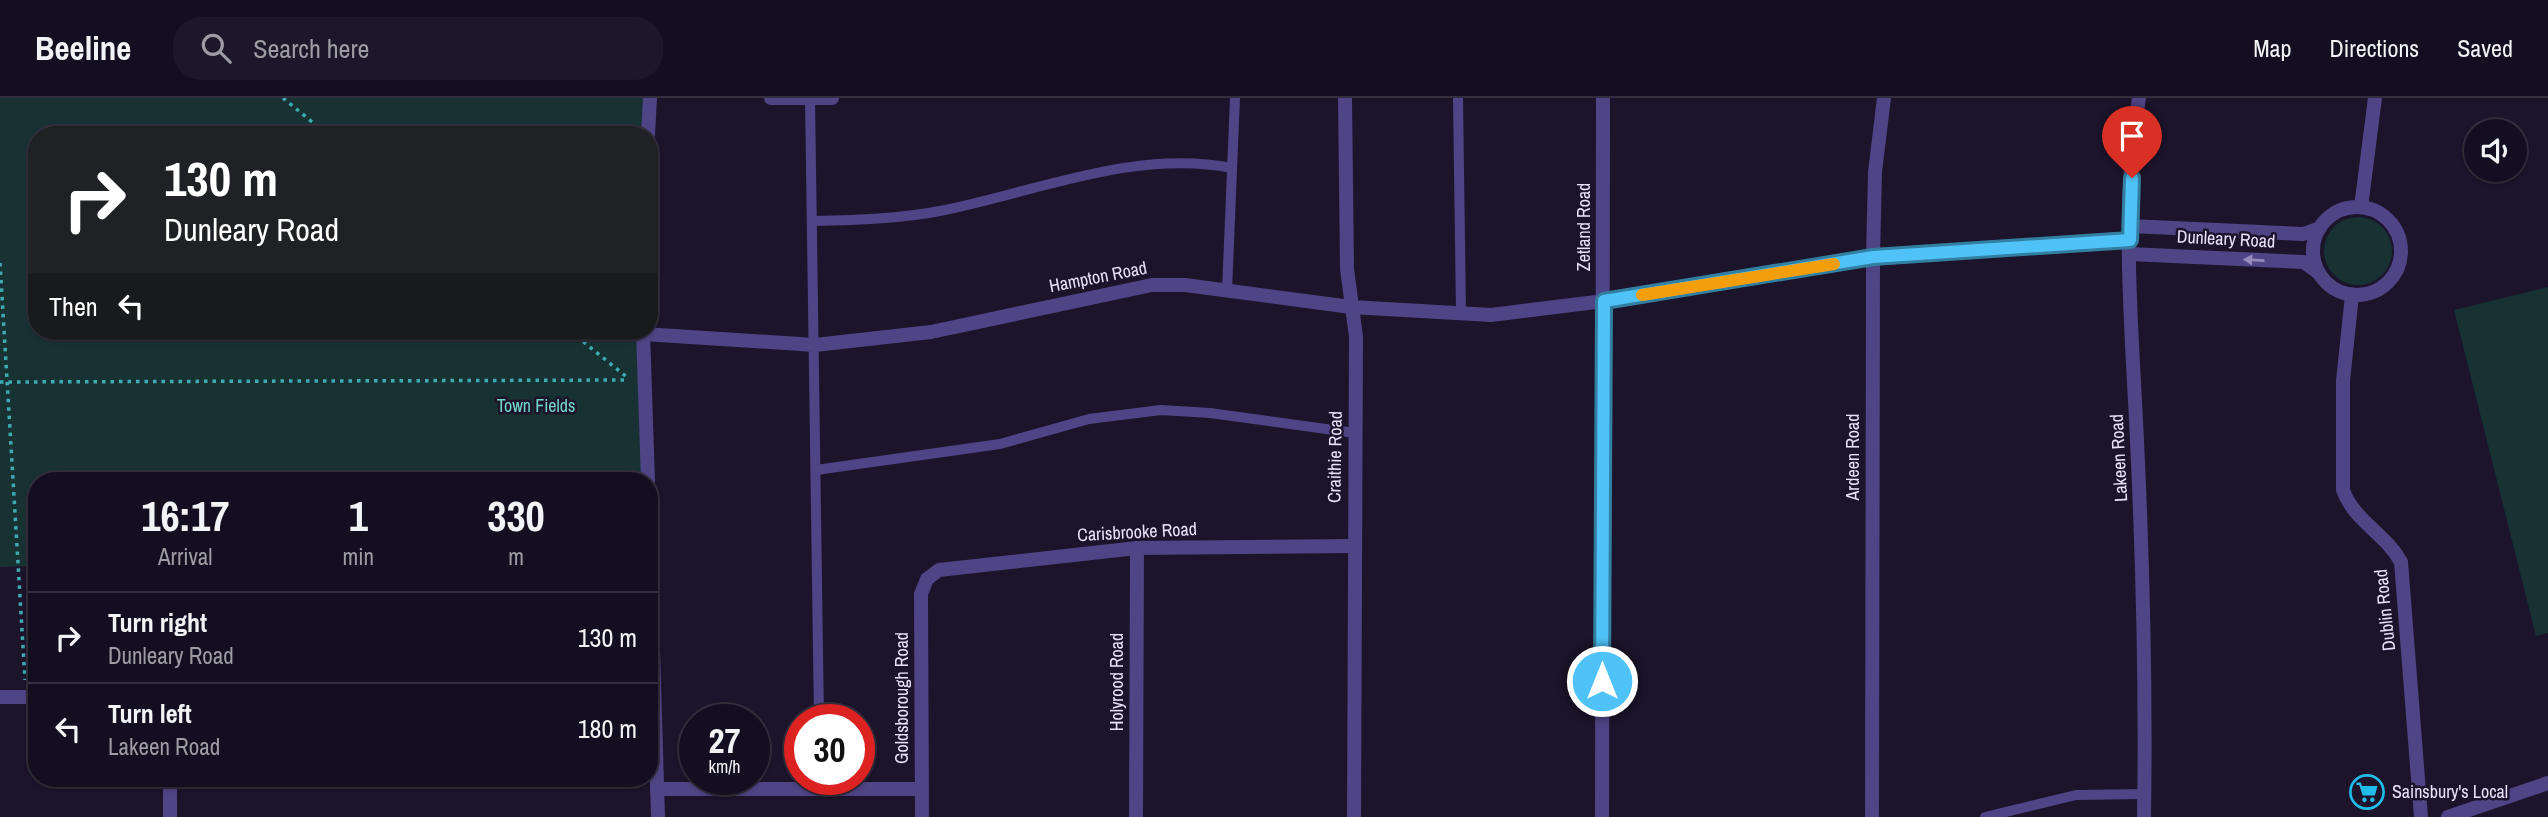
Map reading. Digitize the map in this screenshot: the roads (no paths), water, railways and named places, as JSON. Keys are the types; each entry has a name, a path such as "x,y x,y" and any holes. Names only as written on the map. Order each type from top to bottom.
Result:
{"street":[{"path":"649,126 650,98"},
{"path":"771,98 832,98"},
{"name":"Craithie Road","path":"1345,98 1347,269 1356,337 1354,817"},
{"name":"Zetland Road","path":"1602,817 1603,98"},
{"name":"Ardeen Road","path":"1872,817 1873,257 1875,172 1884,98"},
{"name":"Lakeen Road","path":"2139,98 2129,240 2144,582 2144,817"},
{"path":"2361,207 2375,98"},
{"path":"2361,207 2382,214 2394,225 2402,251 2391,281 2379,290 2352,295 2331,286 2319,273 2314,259 2314,244 2320,228 2339,211 2361,207"},
{"name":"Dunleary Road","path":"1604,301 1873,257 2129,240 2303,234 2320,228"},
{"name":"Dunleary Road","path":"2129,240 2304,262 2319,273"},
{"name":"Hampton Road","path":"658,333 815,345 932,332 1152,285 1185,285 1351,307 1490,315 1604,301"},
{"name":"Dublin Road","path":"2352,295 2343,382 2343,490 2348,505 2359,519 2391,544 2401,562 2421,817"},
{"path":"643,340 648,472"},
{"name":"Carisbrooke Road","path":"928,579 939,570 953,566 1137,548 1354,546"},
{"name":"Holyrood Road","path":"1136,817 1137,548"},
{"name":"Goldsborough Road","path":"922,817 921,594 928,579"},
{"path":"0,697 28,697"},
{"path":"2448,817 2548,783"},
{"path":"658,817 657,789 784,785"},
{"path":"170,787 170,817"},
{"path":"875,787 922,789"}],"lane":[{"path":"1227,291 1235,98"},
{"path":"1458,98 1461,313"},
{"path":"810,99 819,704"},
{"path":"812,221 884,219 944,210 1093,175 1159,164 1185,161 1232,168"},
{"path":"816,470 986,446 1089,419 1161,410 1210,413 1354,433"},
{"path":"1985,817 2020,806 2076,795 2144,794"}],"place":[{"name":"Sainsbury's Local","path":"2367,792"}],"park label":[{"name":"Town Fields","path":"536,406"}]}
